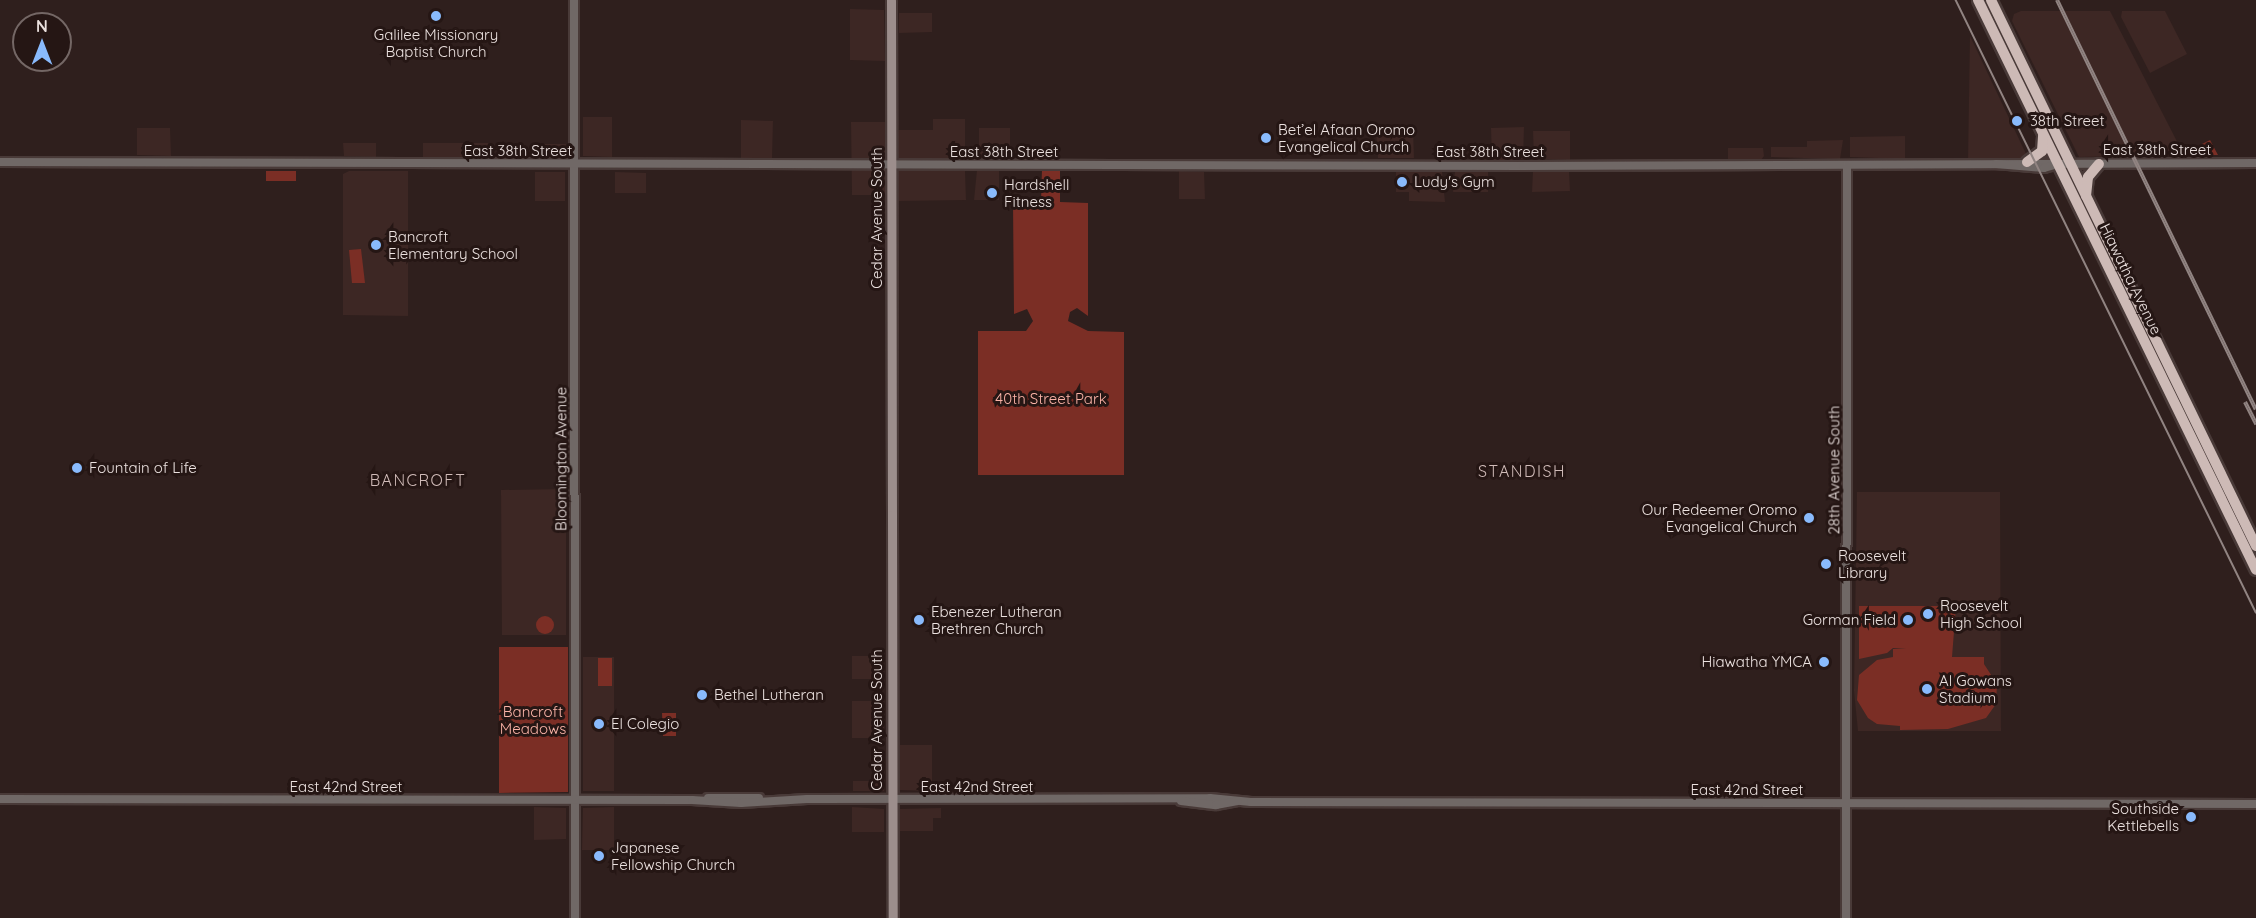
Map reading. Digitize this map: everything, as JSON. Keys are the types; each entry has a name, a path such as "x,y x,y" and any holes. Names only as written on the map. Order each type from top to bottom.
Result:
{"highway":[{"name":"Hiawatha Avenue","path":"1978,0 2256,570"},
{"name":"Hiawatha Avenue","path":"1991,0 2256,546"},
{"path":"2027,162 2042,151 2043,132"},
{"path":"2086,196 2088,177 2099,164"}],"main road":[{"name":"Cedar Avenue South","path":"891,0 892,918"}],"street":[{"name":"Bloomington Avenue","path":"574,0 575,918"},
{"name":"East 38th Street","path":"6,162 574,165 2256,163"},
{"name":"East 38th Street","path":"1996,164 2044,168 2058,164"},
{"name":"28th Avenue South","path":"1846,918 1847,165"},
{"name":"East 42nd Street","path":"0,800 575,801 693,800 740,796 775,800 2256,804"}],"shaded area":[{"path":"850,9 884,10 885,61 850,60"},
{"path":"2021,11 2110,11 2184,155 2079,157 2012,21 2014,14"},
{"path":"2122,11 2165,11 2187,54 2150,73 2121,17"},
{"path":"899,13 932,13 932,32 899,33"},
{"path":"1970,36 2028,158 1968,160"},
{"path":"583,117 612,117 612,157 583,156"},
{"path":"933,119 965,119 965,158 933,159 934,170 965,171 966,200 896,201 896,195 852,195 851,122 885,122 886,130 933,130"},
{"path":"741,120 773,121 772,158 741,158"},
{"path":"1524,127 1523,159 1492,161 1491,128"},
{"path":"137,128 170,128 171,156 137,155"},
{"path":"979,128 1010,128 1010,158 979,158"},
{"path":"1376,129 1413,129 1414,158 1378,158"},
{"path":"1533,131 1570,131 1570,160 1534,159"},
{"path":"1905,136 1905,159 1850,157 1850,137"},
{"path":"1843,140 1840,159 1771,157 1771,147 1807,147 1807,141"},
{"path":"343,143 376,143 376,157 344,156"},
{"path":"423,143 488,143 488,158 423,157"},
{"path":"537,144 566,144 566,157 536,158"},
{"path":"1728,148 1763,148 1764,156 1761,160 1728,160"},
{"path":"977,170 999,170 999,200 974,200"},
{"name":"Bancroft Elementary School","path":"349,171 408,171 408,316 343,315 343,174"},
{"path":"1179,171 1204,172 1205,199 1179,199"},
{"path":"1396,171 1442,171 1445,202 1409,201 1409,192 1396,192"},
{"path":"1455,171 1488,171 1488,192 1453,192"},
{"path":"1533,171 1569,171 1570,191 1532,192"},
{"path":"535,172 565,172 565,201 535,201"},
{"path":"615,172 646,173 646,193 615,193"},
{"path":"566,489 566,635 502,635 501,490"},
{"name":"Roosevelt High School","path":"1857,492 2000,492 2001,731 1858,731 1854,691"},
{"path":"852,656 884,656 884,679 852,679"},
{"name":"El Colegio","path":"583,657 614,657 614,791 583,791"},
{"path":"852,701 884,701 884,738 852,738"},
{"path":"900,745 932,745 932,791 900,790"},
{"path":"853,781 884,781 884,791 853,791"},
{"path":"534,807 566,808 566,839 534,840"},
{"path":"614,807 614,850 582,850 583,808"},
{"path":"852,807 884,809 884,832 852,832"},
{"path":"941,808 941,818 933,818 933,831 900,831 900,809"}],"green space":[{"path":"2210,140 2218,155 2193,155 2190,150"},
{"name":"40th Street Park","path":"1042,169 1060,169 1060,202 1088,203 1088,316 1077,308 1070,312 1068,321 1088,331 1124,332 1124,475 978,475 978,331 1026,331 1033,321 1027,309 1014,314 1013,202 1041,202"},
{"path":"266,171 296,171 296,181 266,181"},
{"path":"361,249 365,283 352,283 349,250"},
{"name":"Al Gowans Stadium","path":"1859,606 1956,606 1952,657 1984,657 1984,664 1997,684 1996,704 1986,718 1948,729 1900,730 1900,726 1877,724 1868,718 1857,700 1859,675 1877,660 1893,657 1893,649 1906,648 1893,648 1887,653 1859,659"},
{"path":"545,616 551,619 554,625 551,631 545,634 539,631 536,625 539,619"},
{"name":"Bancroft Meadows","path":"499,647 568,647 568,792 499,793"},
{"path":"598,658 612,658 612,686 598,686"},
{"path":"662,713 676,713 676,736 663,736"}],"tram line":[{"path":"1956,0 2256,612"}],"railway":[{"path":"2057,0 2256,409"},
{"path":"2245,402 2256,424"}],"place":[{"name":"Galilee Missionary Baptist Church","path":"436,16"},
{"name":"38th Street","path":"2017,121"},
{"name":"Bet’el Afaan Oromo Evangelical Church","path":"1266,138"},
{"name":"Ludy's Gym","path":"1402,182"},
{"name":"Hardshell Fitness","path":"992,193"},
{"name":"Bancroft Elementary School","path":"376,245"},
{"name":"Fountain of Life","path":"77,468"},
{"name":"Our Redeemer Oromo Evangelical Church","path":"1809,518"},
{"name":"Roosevelt Library","path":"1826,564"},
{"name":"Roosevelt High School","path":"1928,614"},
{"name":"Ebenezer Lutheran Brethren Church","path":"919,620"},
{"name":"Gorman Field","path":"1908,620"},
{"name":"Hiawatha YMCA","path":"1824,662"},
{"name":"Al Gowans Stadium","path":"1927,689"},
{"name":"Bethel Lutheran","path":"702,695"},
{"name":"El Colegio","path":"599,724"},
{"name":"Southside Kettlebells","path":"2191,817"},
{"name":"Japanese Fellowship Church","path":"599,856"}],"district":[{"name":"STANDISH","path":"1522,471"},
{"name":"BANCROFT","path":"418,480"}]}
